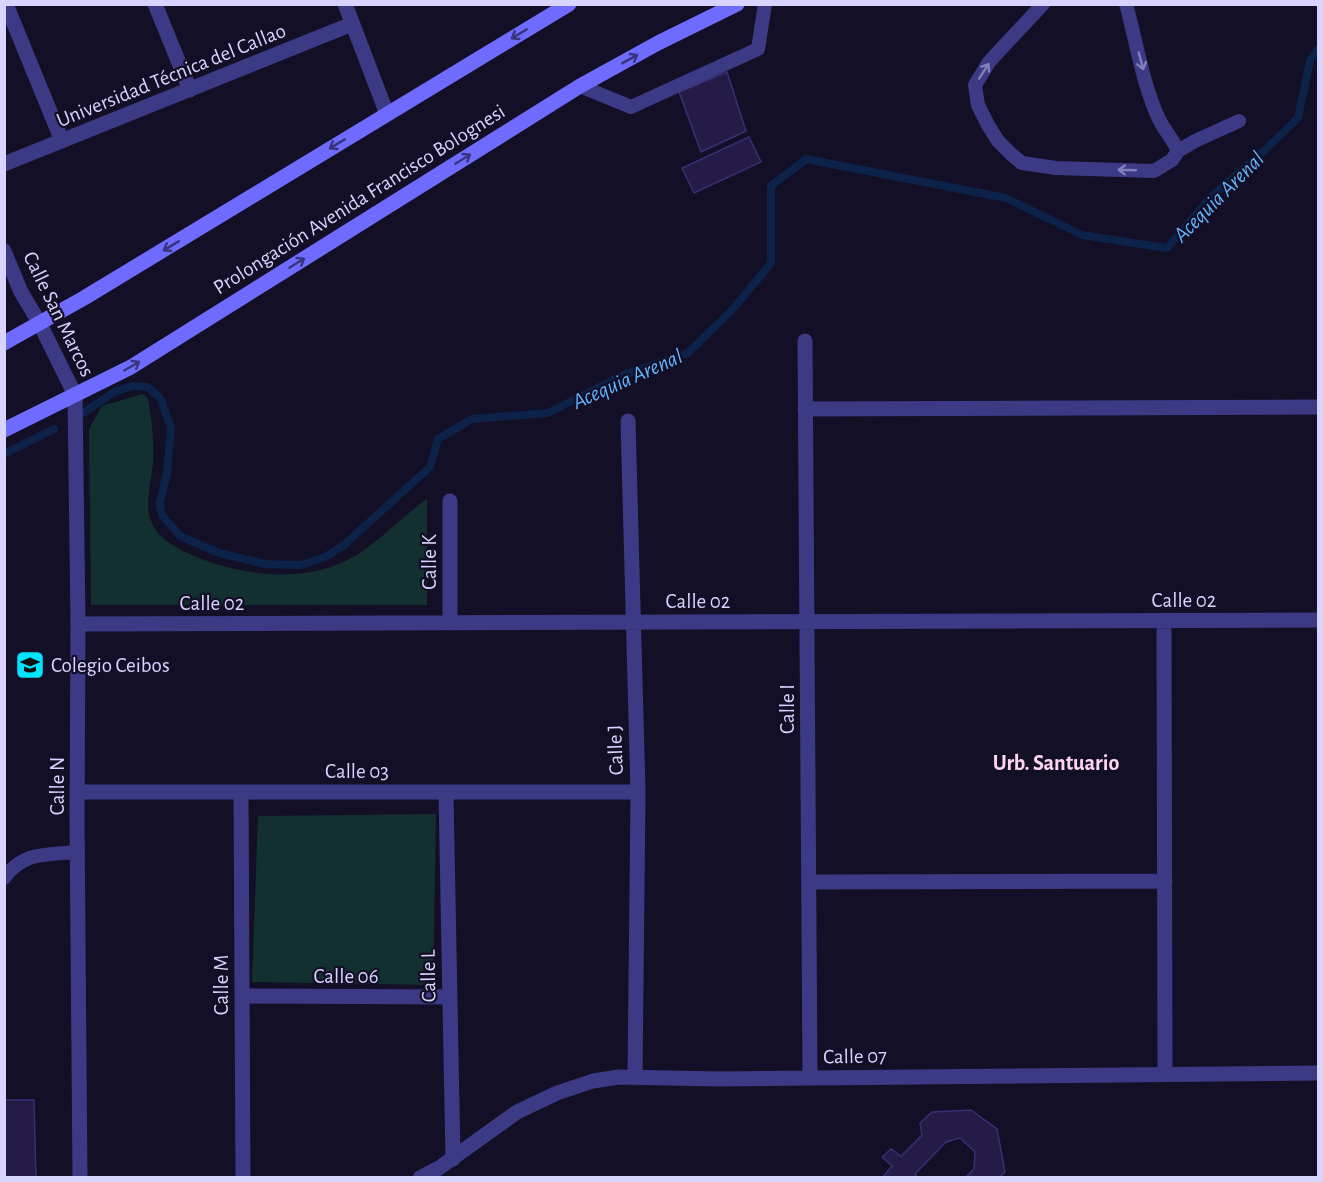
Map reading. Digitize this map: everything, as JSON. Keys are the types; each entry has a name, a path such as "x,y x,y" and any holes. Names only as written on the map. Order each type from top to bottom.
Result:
{"main road":[{"path":"4,343 40,324 569,4"},
{"name":"Prolongación Avenida Francisco Bolognesi","path":"4,430 131,367 580,86 658,43 737,4"}],"street":[{"path":"6,4 62,141"},
{"path":"155,4 190,90"},
{"path":"345,4 387,114"},
{"name":"Universidad Técnica del Callao","path":"4,164 352,24"},
{"name":"Calle San Marcos","path":"4,251 21,292 40,324 75,395"},
{"name":"Calle I","path":"805,341 810,1077"},
{"name":"Calle N","path":"75,395 80,1178"},
{"path":"805,409 1318,407"},
{"name":"Calle J","path":"628,421 638,792 635,1078"},
{"name":"Calle K","path":"450,501 450,623"},
{"name":"Calle 02","path":"78,624 1318,620"},
{"path":"1164,621 1165,1074"},
{"name":"Calle 03","path":"77,792 638,792"},
{"name":"Calle M","path":"241,792 243,1178"},
{"name":"Calle L","path":"446,792 453,1159"},
{"path":"809,882 1165,881"},
{"name":"Calle 06","path":"242,996 450,998"},
{"name":"Calle 07","path":"420,1178 440,1168 517,1113 556,1093 593,1081 619,1077 719,1079 1318,1073"}],"lane":[{"path":"580,86 631,107 758,49 765,4"},
{"path":"1043,4 989,62 975,85 978,105 998,141 1022,163 1056,168 1154,171 1172,160 1178,151 1239,121"},
{"path":"1126,4 1159,119 1174,140 1178,151"},
{"path":"4,878 13,866 34,856 78,852"}],"green space":[{"path":"142,394 148,398 153,438 149,514 157,531 168,542 201,559 240,570 300,574 339,564 363,551 427,499 427,605 91,605 89,429 102,406"},
{"path":"436,814 433,985 252,982 258,816"}],"building":[{"path":"727,72 746,131 701,152 679,92"},
{"path":"749,137 761,162 694,193 682,168"},
{"path":"4,1100 34,1100 36,1178 4,1178"},
{"path":"971,1110 997,1129 1005,1172 999,1178 965,1178 974,1169 975,1152 960,1138 946,1142 915,1174 918,1178 882,1178 892,1166 882,1157 891,1149 901,1156 922,1135 920,1123 932,1112"}],"waterway":[{"name":"Acequia Arenal","path":"80,415 114,392 132,386 148,387 160,398 171,427 167,473 160,503 162,515 180,536 219,553 265,564 301,565 325,557 344,545 430,467 438,439 472,419 548,413 623,375 688,353 733,309 771,263 771,186 806,159 1006,198 1082,235 1167,248 1211,197 1298,118 1310,61 1318,49"},
{"name":"Acequia Arenal","path":"4,454 54,429"}],"place":[{"name":"Colegio Ceibos","path":"30,665"}],"district":[{"name":"Urb. Santuario","path":"1056,762"}]}
